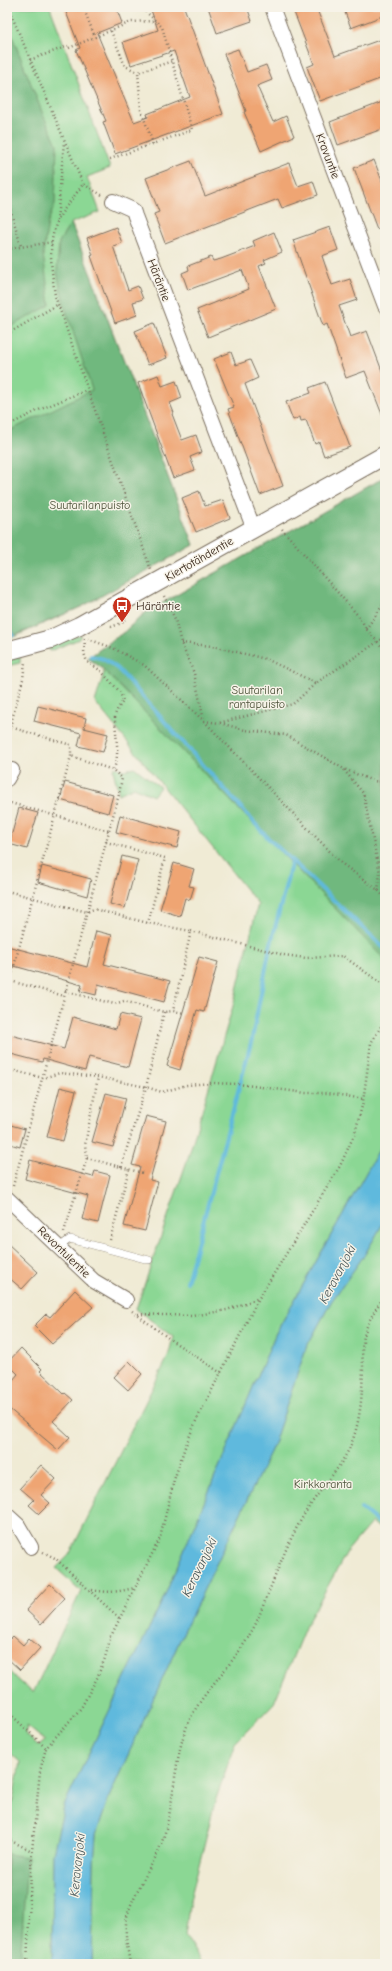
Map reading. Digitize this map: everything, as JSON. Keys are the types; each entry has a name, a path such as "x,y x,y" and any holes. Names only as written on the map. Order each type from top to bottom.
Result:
{"street":[{"name":"Kravuntie","path":"272,7 385,306"},
{"name":"Häräntie","path":"113,201 132,210 135,216 253,527"},
{"name":"Kiertotähdentie","path":"14,649 51,638 79,626 253,527 385,455"},
{"name":"Revontulentie","path":"10,1194 61,1243 94,1281 126,1300"},
{"path":"7,1515 18,1525 31,1547"}],"lane":[{"path":"61,1243 70,1239 149,1260"}],"path":[{"path":"8,7 83,184 113,201"},
{"path":"83,7 95,37"},
{"path":"110,159 192,130 162,27 141,7"},
{"path":"30,60 111,31 131,22 155,21"},
{"path":"111,31 125,66 138,72 173,61"},
{"path":"138,72 141,110 153,144"},
{"path":"64,140 57,221 51,263 58,306 151,570"},
{"path":"57,221 83,184"},
{"path":"7,198 21,246"},
{"path":"7,249 53,242"},
{"path":"7,334 58,306"},
{"path":"7,426 41,409 87,390"},
{"path":"281,527 361,619 366,630 376,642 385,650"},
{"path":"162,592 175,619 181,643 194,673 204,721"},
{"path":"366,630 385,602"},
{"path":"219,723 293,704 316,683 385,637"},
{"path":"112,770 118,749 115,737 115,718 123,701 120,692 100,670 87,662 84,653 85,638 113,648 144,665 204,721 341,863 378,890 385,898"},
{"path":"181,643 212,646 266,659 316,683"},
{"path":"7,738 23,679 25,658 14,649"},
{"path":"204,721 219,723 245,730 286,735 344,769 373,781 385,782"},
{"path":"7,992 71,756 72,745 10,727"},
{"path":"10,1194 43,1078 122,778 112,770 71,756"},
{"path":"344,769 363,793 380,873 378,890"},
{"path":"7,802 109,831"},
{"path":"106,842 165,858 148,923"},
{"path":"7,891 87,912 94,909 284,954 306,958 343,956 385,986"},
{"path":"173,1011 191,931"},
{"path":"9,981 64,996"},
{"path":"65,991 114,1004 124,1000 164,1012 173,1011 185,1013"},
{"path":"121,1167 146,1087 164,1012"},
{"path":"26,1964 32,1851 40,1771 46,1748 81,1708 100,1671 111,1636 119,1618 160,1538 174,1480 185,1447 259,1298 340,1166 355,1133 364,1099 370,1043 385,1020"},
{"path":"7,1069 43,1078 60,1073 98,1077 146,1087 162,1092 187,1085 212,1083 240,1084 278,1091 328,1093 364,1099"},
{"path":"61,1243 87,1158 85,1145 98,1077"},
{"path":"87,1158 143,1173"},
{"path":"108,1249 129,1169"},
{"path":"130,1964 127,1947 126,1922 136,1894 160,1848 165,1834 170,1813 177,1765 184,1738 192,1716 205,1695 250,1635 283,1555 301,1518 339,1466 350,1447 357,1427 361,1407 363,1342 375,1308 385,1296"},
{"path":"126,1300 132,1312 138,1314 192,1316 227,1310 259,1298"},
{"path":"138,1314 171,1340 221,1373"},
{"path":"31,1547 55,1558 91,1590 119,1618"},
{"path":"91,1590 104,1592 121,1591 134,1588"},
{"path":"7,1711 46,1748"},
{"path":"7,1839 32,1851"}],"green space":[{"name":"Suutarilanpuisto","path":"7,7 50,7 110,168 87,177 100,212 71,223 194,545 83,606 7,640"},
{"path":"7,23 44,117 57,144 55,204 48,222 43,254 50,305 7,329"},
{"path":"71,223 194,545 83,606 16,635 7,623 7,432 92,390 64,304 57,272 59,242"},
{"name":"Suutarilan rantapuisto","path":"385,477 385,1139 276,1333 165,1595 65,1803 53,1853 52,1964 7,1964 7,1831 20,1762 7,1750 7,1670 33,1693 81,1591 56,1568 69,1555 168,1357 173,1337 136,1309 188,1158 233,1006 258,904 95,702 104,673 103,668 88,658 124,632 145,613","holes":["27,1726 45,1741 39,1746 25,1734"]},
{"path":"385,477 385,960 103,669 88,658 124,632 145,613"},
{"path":"81,634 79,639 50,651 48,646"},
{"path":"20,656 20,663 7,666 7,658"},
{"path":"114,767 125,770 134,767 160,787 153,796 134,787 119,794 113,770"},
{"name":"Kirkkoranta","path":"385,1220 385,1506 376,1517 385,1524 385,1533 372,1522 348,1550 306,1625 274,1703 235,1743 215,1802 190,1900 185,1935 202,1964 92,1964 96,1835 109,1797 184,1631 273,1446 306,1348 331,1302 365,1254"},
{"path":"7,1854 27,1857 20,1964 7,1964"}],"water":[{"name":"Keravanjoki","path":"385,1139 385,1220 365,1254 331,1302 306,1348 273,1446 184,1631 109,1797 96,1835 92,1964 52,1964 53,1853 65,1803 165,1595 276,1333"}],"building":[{"path":"64,7 116,7 122,23 97,33 134,122 148,117 147,114 190,97 174,51 131,65 123,42 158,30 150,7 184,7 223,114 115,154 103,122 106,121 76,50 80,48"},
{"path":"208,7 247,7 252,21 217,33"},
{"path":"292,7 316,7 335,56 385,38 385,77 320,101 307,67 314,64"},
{"path":"343,7 385,7 385,15 351,28"},
{"path":"238,49 247,72 266,65 272,80 257,86 273,122 286,116 294,136 261,151 244,112 246,111 224,54"},
{"path":"385,101 385,128 338,145 330,122"},
{"path":"374,160 385,189 385,225 377,229 354,168"},
{"path":"191,161 205,196 289,163 298,186 313,181 318,195 282,208 278,199 165,243 154,214 159,212 146,178"},
{"path":"116,227 122,243 113,246 128,290 138,286 143,299 133,302 137,315 115,323 91,256 93,255 87,238"},
{"path":"330,227 338,250 322,256 332,285 350,279 357,300 339,306 350,337 367,331 385,379 385,422 365,371 346,378 327,324 323,326 293,240"},
{"path":"274,232 282,252 264,260 266,263 259,266 276,309 208,337 197,310 249,289 242,270 188,290 182,273 189,270 188,266 211,257 213,261 221,259 255,246 253,241"},
{"path":"154,323 167,358 148,365 135,331"},
{"path":"231,352 236,365 250,360 258,378 245,384 283,486 260,495 228,409 234,407 214,359"},
{"path":"158,375 162,386 176,381 182,398 170,403 174,413 172,414 182,440 196,435 202,452 190,457 195,470 173,478 138,383"},
{"path":"325,382 350,447 324,456 319,442 315,444 306,420 301,421 300,417 293,420 286,402 311,393 309,388"},
{"path":"199,491 205,506 223,500 230,518 196,532 182,498"},
{"path":"38,706 86,718 84,728 108,734 103,752 78,746 81,733 34,721"},
{"path":"65,782 113,795 108,813 60,800"},
{"path":"19,808 38,813 27,849 9,844"},
{"path":"120,815 181,832 177,848 116,832"},
{"path":"122,856 138,860 125,908 110,904"},
{"path":"174,863 194,869 189,886 194,887 190,900 185,898 180,916 160,910"},
{"path":"42,866 91,879 87,896 38,882"},
{"path":"96,931 112,935 104,964 170,981 164,1002 98,984 96,995 80,991 82,985 7,964 7,946 87,967"},
{"path":"199,957 218,962 204,1012 197,1010 180,1070 167,1066"},
{"path":"120,1014 141,1019 128,1067 89,1057 85,1071 43,1059 42,1062 7,1053 7,1034 64,1049 73,1017 116,1029"},
{"path":"60,1087 76,1091 63,1141 47,1137"},
{"path":"106,1093 126,1098 113,1147 92,1142"},
{"path":"146,1116 166,1121 150,1180 158,1182 145,1231 124,1226 140,1167 132,1165"},
{"path":"7,1124 25,1129 20,1147 7,1143"},
{"path":"30,1160 93,1177 95,1171 110,1175 98,1223 82,1219 88,1196 25,1179"},
{"path":"7,1243 38,1272 22,1289 7,1276"},
{"path":"75,1290 93,1307 52,1344 34,1326 46,1314 50,1317"},
{"path":"21,1348 42,1369 40,1371 64,1394 65,1393 73,1400 53,1421 70,1437 58,1450 7,1407 7,1387 18,1374 7,1363"},
{"path":"129,1361 142,1374 128,1390 114,1377"},
{"path":"41,1465 56,1479 41,1495 50,1503 39,1514 29,1505 34,1500 20,1488"},
{"path":"50,1584 65,1598 41,1624 26,1610"},
{"path":"13,1636 23,1645 29,1638 40,1648 20,1670 7,1658 7,1642"}],"waterway":[{"path":"7,628 13,635"},
{"path":"91,656 104,659 118,669 267,837 385,949"},
{"path":"187,1282 252,1039 269,952 291,864"},
{"path":"361,1508 385,1528"}],"place":[{"name":"Häräntie","path":"122,623"}]}
